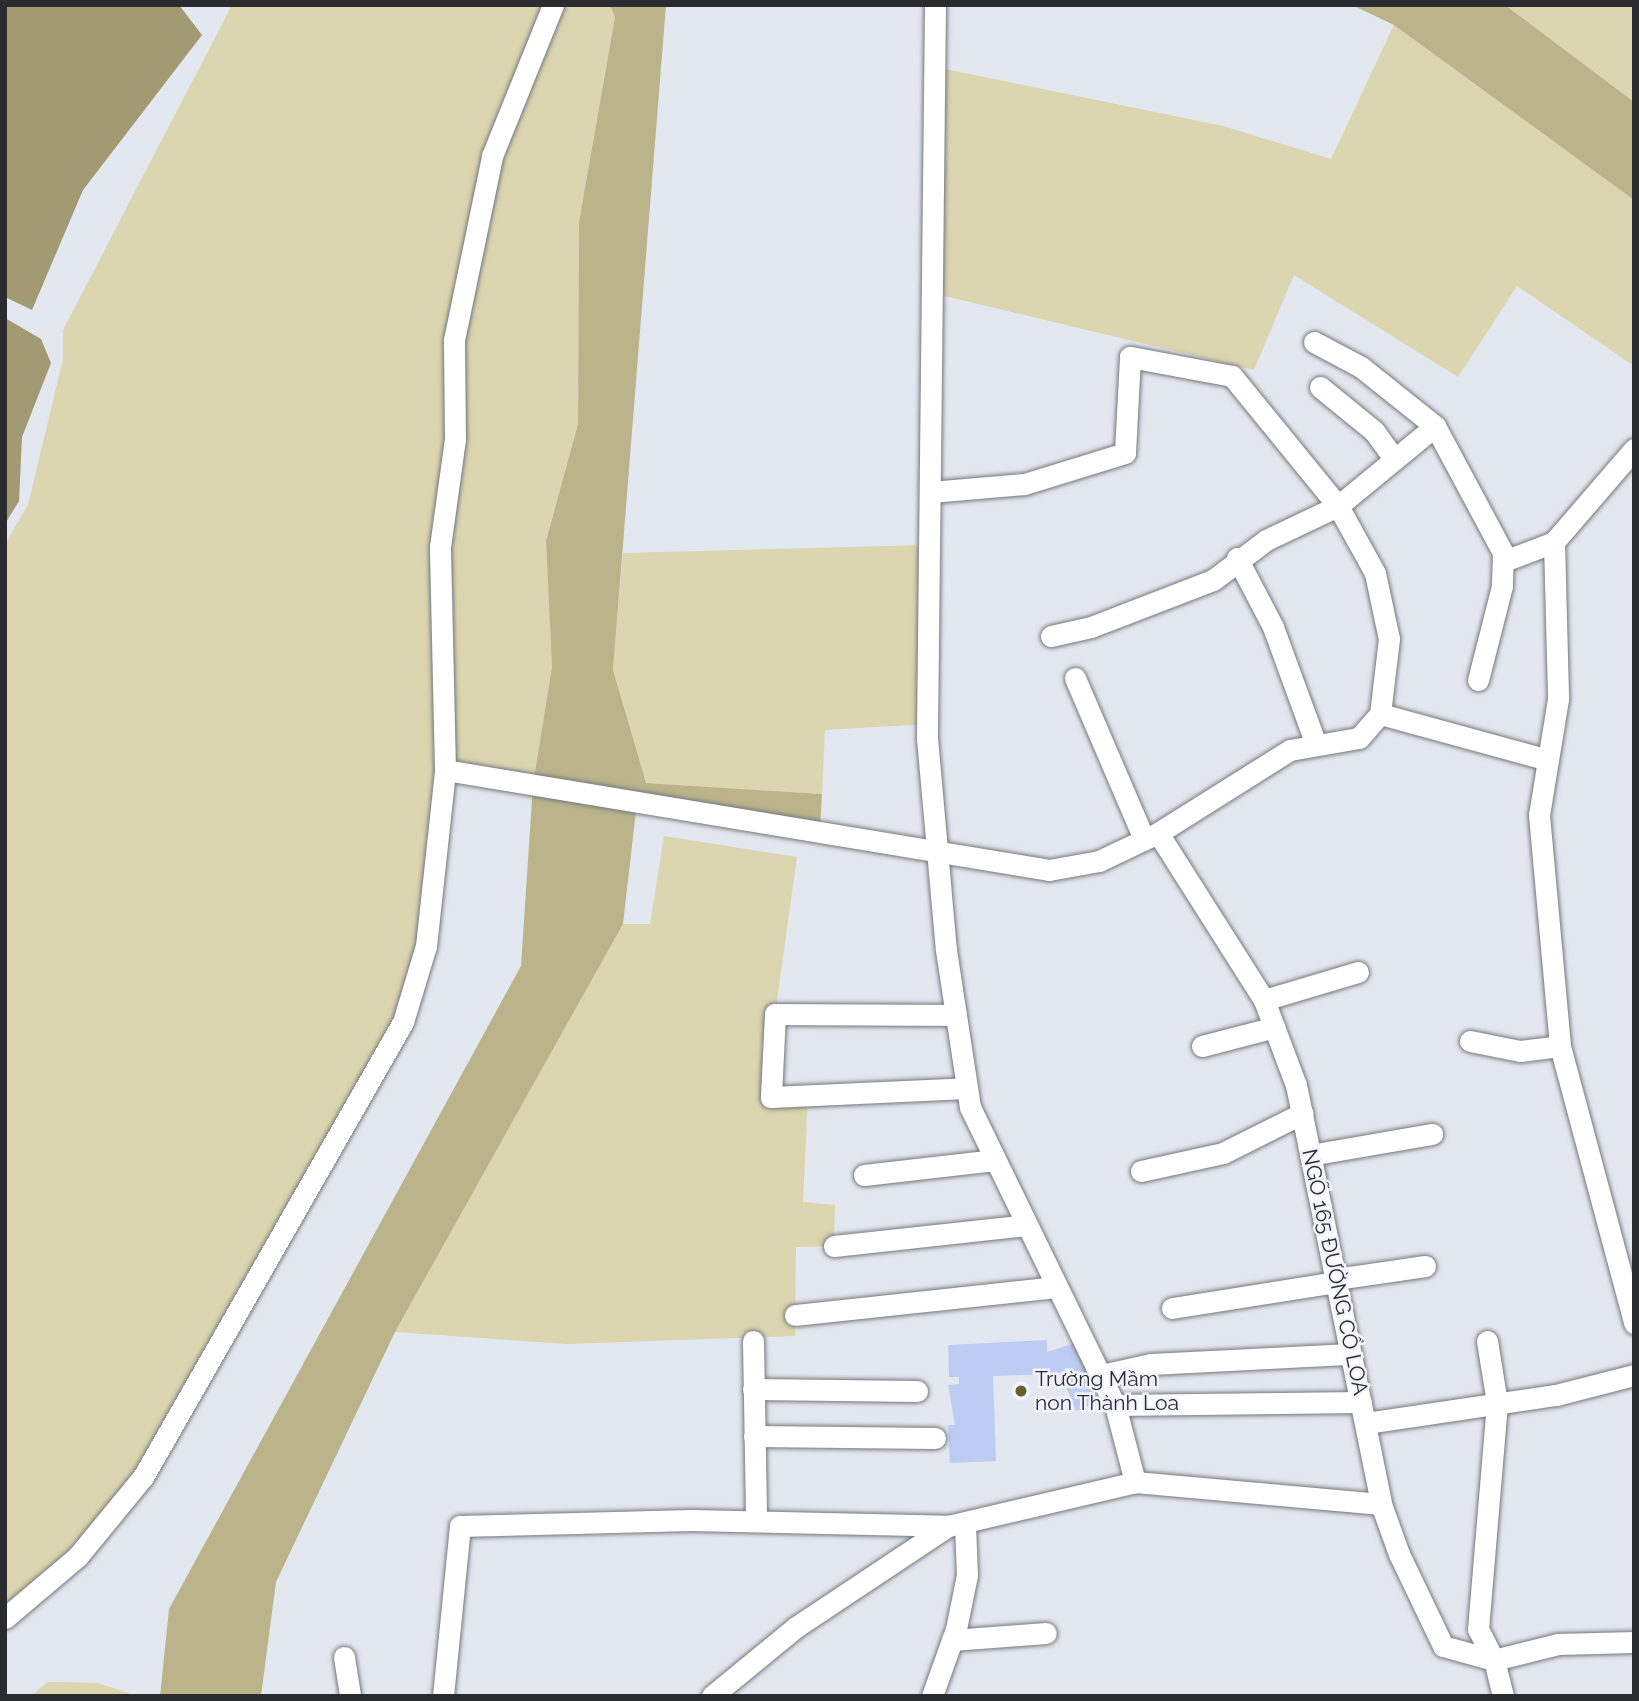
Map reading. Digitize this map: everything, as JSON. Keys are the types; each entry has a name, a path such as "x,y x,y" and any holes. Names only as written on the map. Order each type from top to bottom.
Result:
{"street":[{"path":"5,1618 78,1556 143,1477 403,1023 426,947 445,770 440,547 454,439 454,340 492,156 553,5"},
{"path":"936,5 927,738 934,853 967,1088 995,1160 1097,1376 1115,1405 1135,1482"},
{"path":"1314,342 1361,366 1435,426 1504,561 1478,680"},
{"path":"445,770 1049,870 1099,860 1151,836 1290,750 1315,742 1359,738 1380,714 1389,639 1375,573 1338,506 1232,376 1130,357 1125,453 1024,484 930,492"},
{"path":"1320,387 1374,431 1393,457"},
{"path":"1051,636 1091,628 1213,580 1237,558 1338,506 1393,457 1435,426"},
{"path":"1504,561 1554,542 1634,449"},
{"path":"1554,542 1558,699 1539,815 1560,1046 1634,1323"},
{"path":"1237,558 1273,626 1315,742"},
{"name":"NGÕ 165 ĐƯỜNG CỔ LOA","path":"1075,678 1151,836 1264,1000 1303,1113 1381,1504 1443,1646 1494,1660"},
{"path":"1380,714 1548,760"},
{"path":"1264,1000 1358,972"},
{"path":"956,1015 775,1014 771,1097 967,1088"},
{"path":"1202,1046 1275,1027"},
{"path":"1470,1041 1520,1051 1560,1046"},
{"path":"1141,1171 1223,1153 1303,1113"},
{"path":"1310,1155 1432,1134"},
{"path":"864,1175 995,1160"},
{"path":"834,1247 1026,1225"},
{"path":"1172,1308 1425,1266"},
{"path":"795,1315 1055,1287"},
{"path":"752,1341 756,1521"},
{"path":"1487,1341 1497,1403 1478,1629 1494,1660 1503,1696"},
{"path":"1097,1376 1151,1364 1351,1354"},
{"path":"1366,1423 1497,1403 1634,1375"},
{"path":"753,1389 917,1391"},
{"path":"1115,1405 1361,1402"},
{"path":"754,1436 935,1438"},
{"path":"443,1696 460,1526 756,1521 957,1526 1135,1482 1381,1504"},
{"path":"932,1696 952,1640 967,1575 957,1526"},
{"path":"712,1696 796,1627 957,1526"},
{"path":"952,1640 1046,1633"},
{"path":"1494,1660 1558,1644 1634,1642"},
{"path":"344,1657 350,1696"},
{"path":"737,1675 745,1696"}],"shaded area":[{"path":"5,5 179,5 202,35 83,190 32,310 5,297"},
{"path":"232,5 610,5 615,17 579,222 578,424 546,541 552,667 533,784 445,770 403,1022 143,1477 5,1618 5,544 28,505 63,359 63,330"},
{"path":"610,5 666,5 613,670 646,783 822,794 820,831 637,802 623,924 395,1332 276,1582 261,1696 160,1696 169,1609 521,966 533,784 552,667 546,541 578,424 579,222 615,17"},
{"path":"1352,5 1505,5 1634,102 1634,200 1394,25"},
{"path":"1505,5 1634,5 1634,102"},
{"path":"1394,25 1634,200 1634,366 1517,286 1458,377 1294,275 1254,370 932,293 935,67 1223,126 1331,159"},
{"path":"5,318 41,339 51,363 22,437 19,501 5,524"},
{"path":"929,545 927,724 825,730 822,794 645,783 613,670 623,553"},
{"path":"664,836 797,857 775,1014 771,1096 808,1095 803,1202 835,1205 834,1246 796,1247 795,1336 567,1344 395,1332 623,924 650,924"},
{"path":"48,1682 98,1683 137,1696 31,1696"}],"building":[{"path":"1047,1340 1047,1352 1075,1343 1099,1402 1076,1411 1061,1374 993,1376 996,1461 950,1463 948,1425 955,1425 948,1385 959,1384 959,1377 949,1377 948,1345"}],"place":[{"name":"Trường Mầm non Thành Loa","path":"1021,1391"}]}
